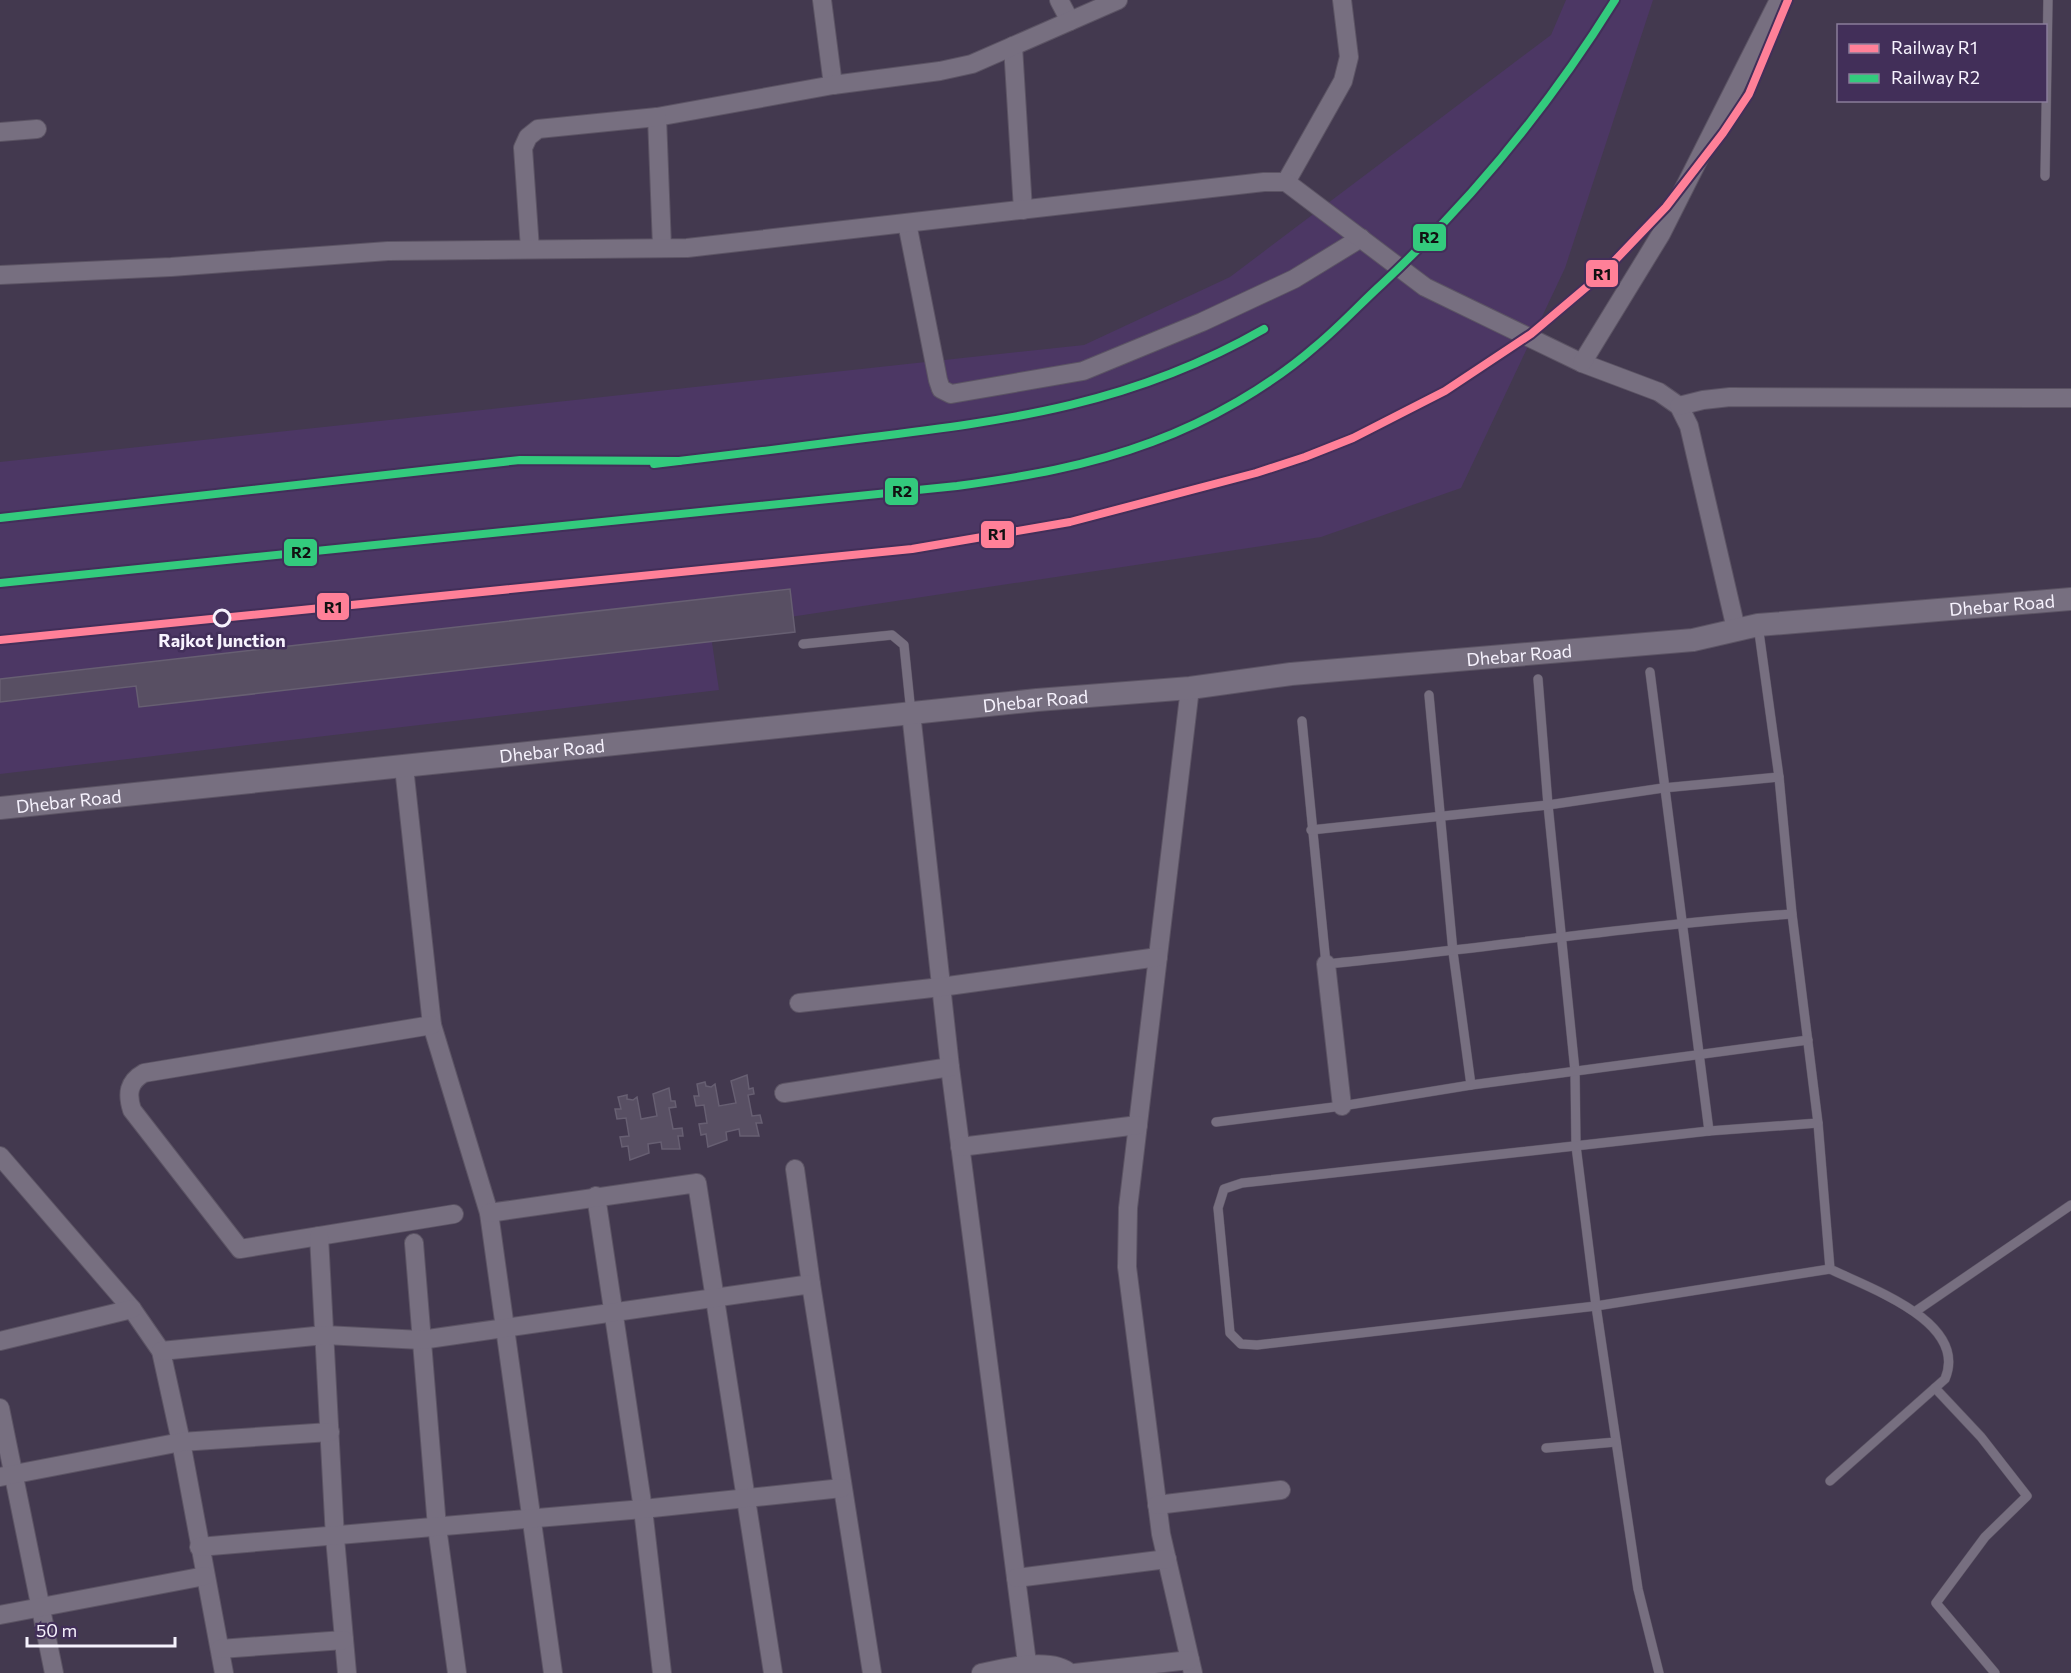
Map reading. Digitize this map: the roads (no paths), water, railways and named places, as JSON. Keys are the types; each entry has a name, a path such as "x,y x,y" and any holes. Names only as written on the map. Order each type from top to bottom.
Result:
{"street":[{"path":"822,0 833,85"},
{"path":"1059,0 1070,21"},
{"path":"530,249 523,148 528,137 538,129 657,117 833,85 940,72 972,64 1118,0"},
{"path":"1286,182 1343,81 1349,57 1342,0"},
{"path":"1582,363 1661,234 1779,0"},
{"path":"1012,46 1023,210"},
{"path":"657,117 662,247"},
{"path":"0,132 37,129"},
{"path":"0,275 171,267 388,251 687,248 1264,182 1286,182 1425,287 1582,363 1659,393 1679,406 1689,426 1747,627"},
{"path":"907,224 938,380 941,389 951,394 1083,371 1202,322 1294,279 1361,238"},
{"path":"1679,406 1730,397 2071,398"},
{"name":"Dhebar Road","path":"0,808 911,713 1190,688 1291,674 1693,640 1747,627 2071,599"},
{"path":"1075,1673 1192,1667 1156,1505 1127,1267 1128,1208 1190,688"},
{"path":"911,713 940,987 1027,1663"},
{"path":"404,766 432,1025 489,1213 553,1673"},
{"path":"799,1003 940,987 1158,957"},
{"path":"1326,964 1342,1106"},
{"path":"432,1025 144,1073 135,1078 129,1088 132,1110 240,1249 454,1214"},
{"path":"784,1093 950,1066"},
{"path":"960,1147 1138,1125"},
{"path":"0,1156 132,1310 161,1351 181,1442 224,1673"},
{"path":"795,1169 872,1673"},
{"path":"489,1213 697,1183 773,1673"},
{"path":"596,1196 643,1509 662,1673"},
{"path":"319,1236 335,1538 347,1673"},
{"path":"414,1243 437,1527 457,1673"},
{"path":"161,1351 325,1335 421,1340 504,1330 614,1311 811,1284"},
{"path":"0,1341 132,1310"},
{"path":"0,1408 8,1476 41,1607 54,1673"},
{"path":"8,1476 181,1442 330,1432"},
{"path":"199,1547 335,1538 842,1488"},
{"path":"1156,1505 1281,1490"},
{"path":"1016,1578 1167,1559"},
{"path":"0,1615 205,1575"},
{"path":"220,1649 344,1640"},
{"path":"981,1673 1027,1663 1064,1668 1070,1673"}],"lane":[{"path":"2047,59 2048,0"},
{"path":"2045,176 2046,102"},
{"path":"1747,627 1779,777 1792,914 1818,1123 1830,1269"},
{"path":"803,644 892,636 904,645 911,713"},
{"path":"1650,672 1663,788 1709,1131"},
{"path":"1538,679 1548,805 1575,1071 1576,1146 1596,1306 1638,1588 1659,1673"},
{"path":"1429,695 1438,816 1471,1085"},
{"path":"1302,721 1326,964 1453,952 1682,921 1792,914"},
{"path":"1311,830 1548,805 1663,788 1779,777"},
{"path":"1216,1122 1342,1106 1471,1085 1808,1041"},
{"path":"1818,1123 1709,1131 1252,1182 1224,1189 1218,1208 1230,1333 1241,1344 1257,1346 1596,1306 1830,1269 1916,1311 1940,1334 1949,1352 1951,1366 1945,1379 1830,1481"},
{"path":"1916,1311 2071,1205"},
{"path":"1935,1388 1980,1437 2027,1496 1985,1537 1936,1603 1995,1673"},
{"path":"1546,1448 1616,1442"}],"rail line":[{"name":"R2","path":"0,583 957,486 1055,470 1104,458 1152,442 1195,424 1238,402 1279,375 1325,339 1447,219 1508,150 1564,77 1615,0"},
{"name":"R1","path":"0,640 912,549 1070,522 1256,473 1305,457 1353,438 1445,391 1531,334 1602,274 1666,207 1723,133 1749,94 1788,0"},
{"name":"R2","path":"654,464 971,424 1070,405 1119,392 1167,375 1264,329"},
{"name":"R2","path":"0,518 520,460 679,461"}],"place":[{"name":"Rajkot Junction","path":"222,618"}]}
